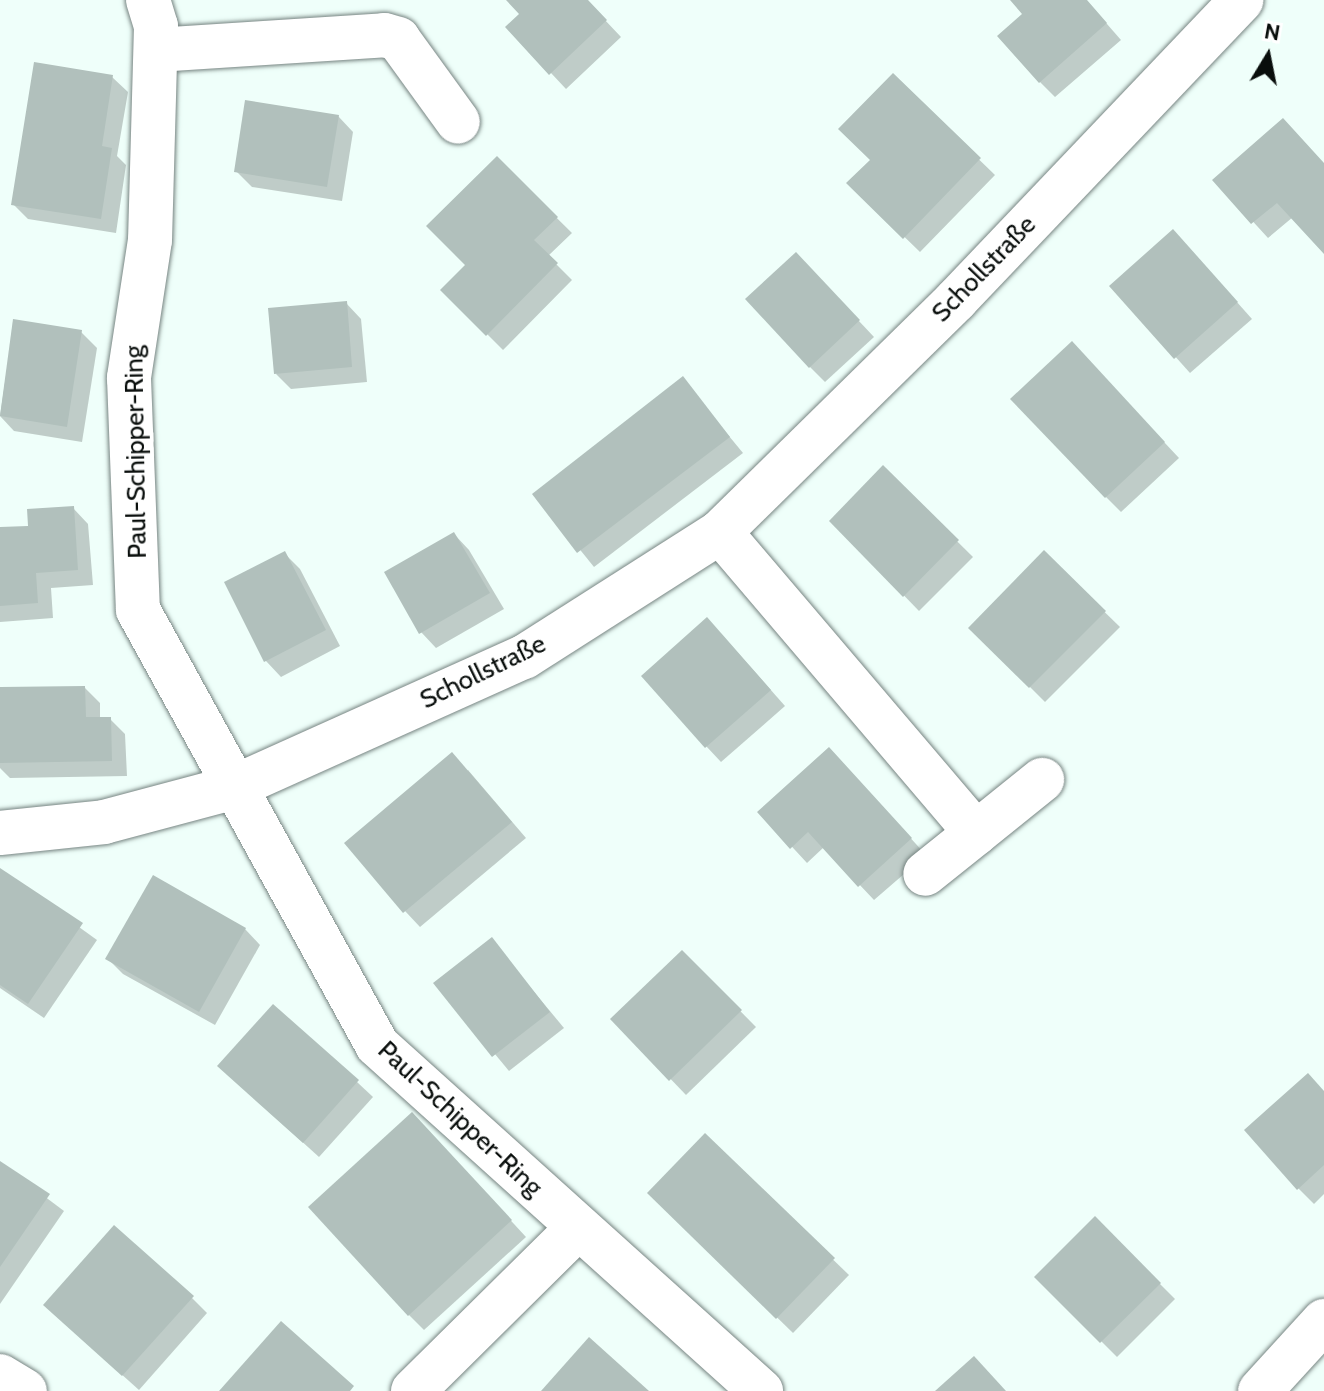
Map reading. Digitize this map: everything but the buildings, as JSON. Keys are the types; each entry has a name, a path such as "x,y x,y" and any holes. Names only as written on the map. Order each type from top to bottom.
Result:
{"street":[{"name":"Paul-Schipper-Ring","path":"148,0 156,26 150,240 129,378 138,610 232,788 377,1045 761,1391"},
{"name":"Schollstraße","path":"232,788 524,657 720,532 956,300 1242,0"},
{"path":"156,50 385,35 398,39 458,122"},
{"path":"720,532 976,833"},
{"path":"925,874 1042,780"},
{"path":"0,833 104,822 232,788"},
{"path":"413,1391 578,1228"},
{"path":"1260,1391 1324,1321"},
{"path":"0,1376 25,1391"}]}
